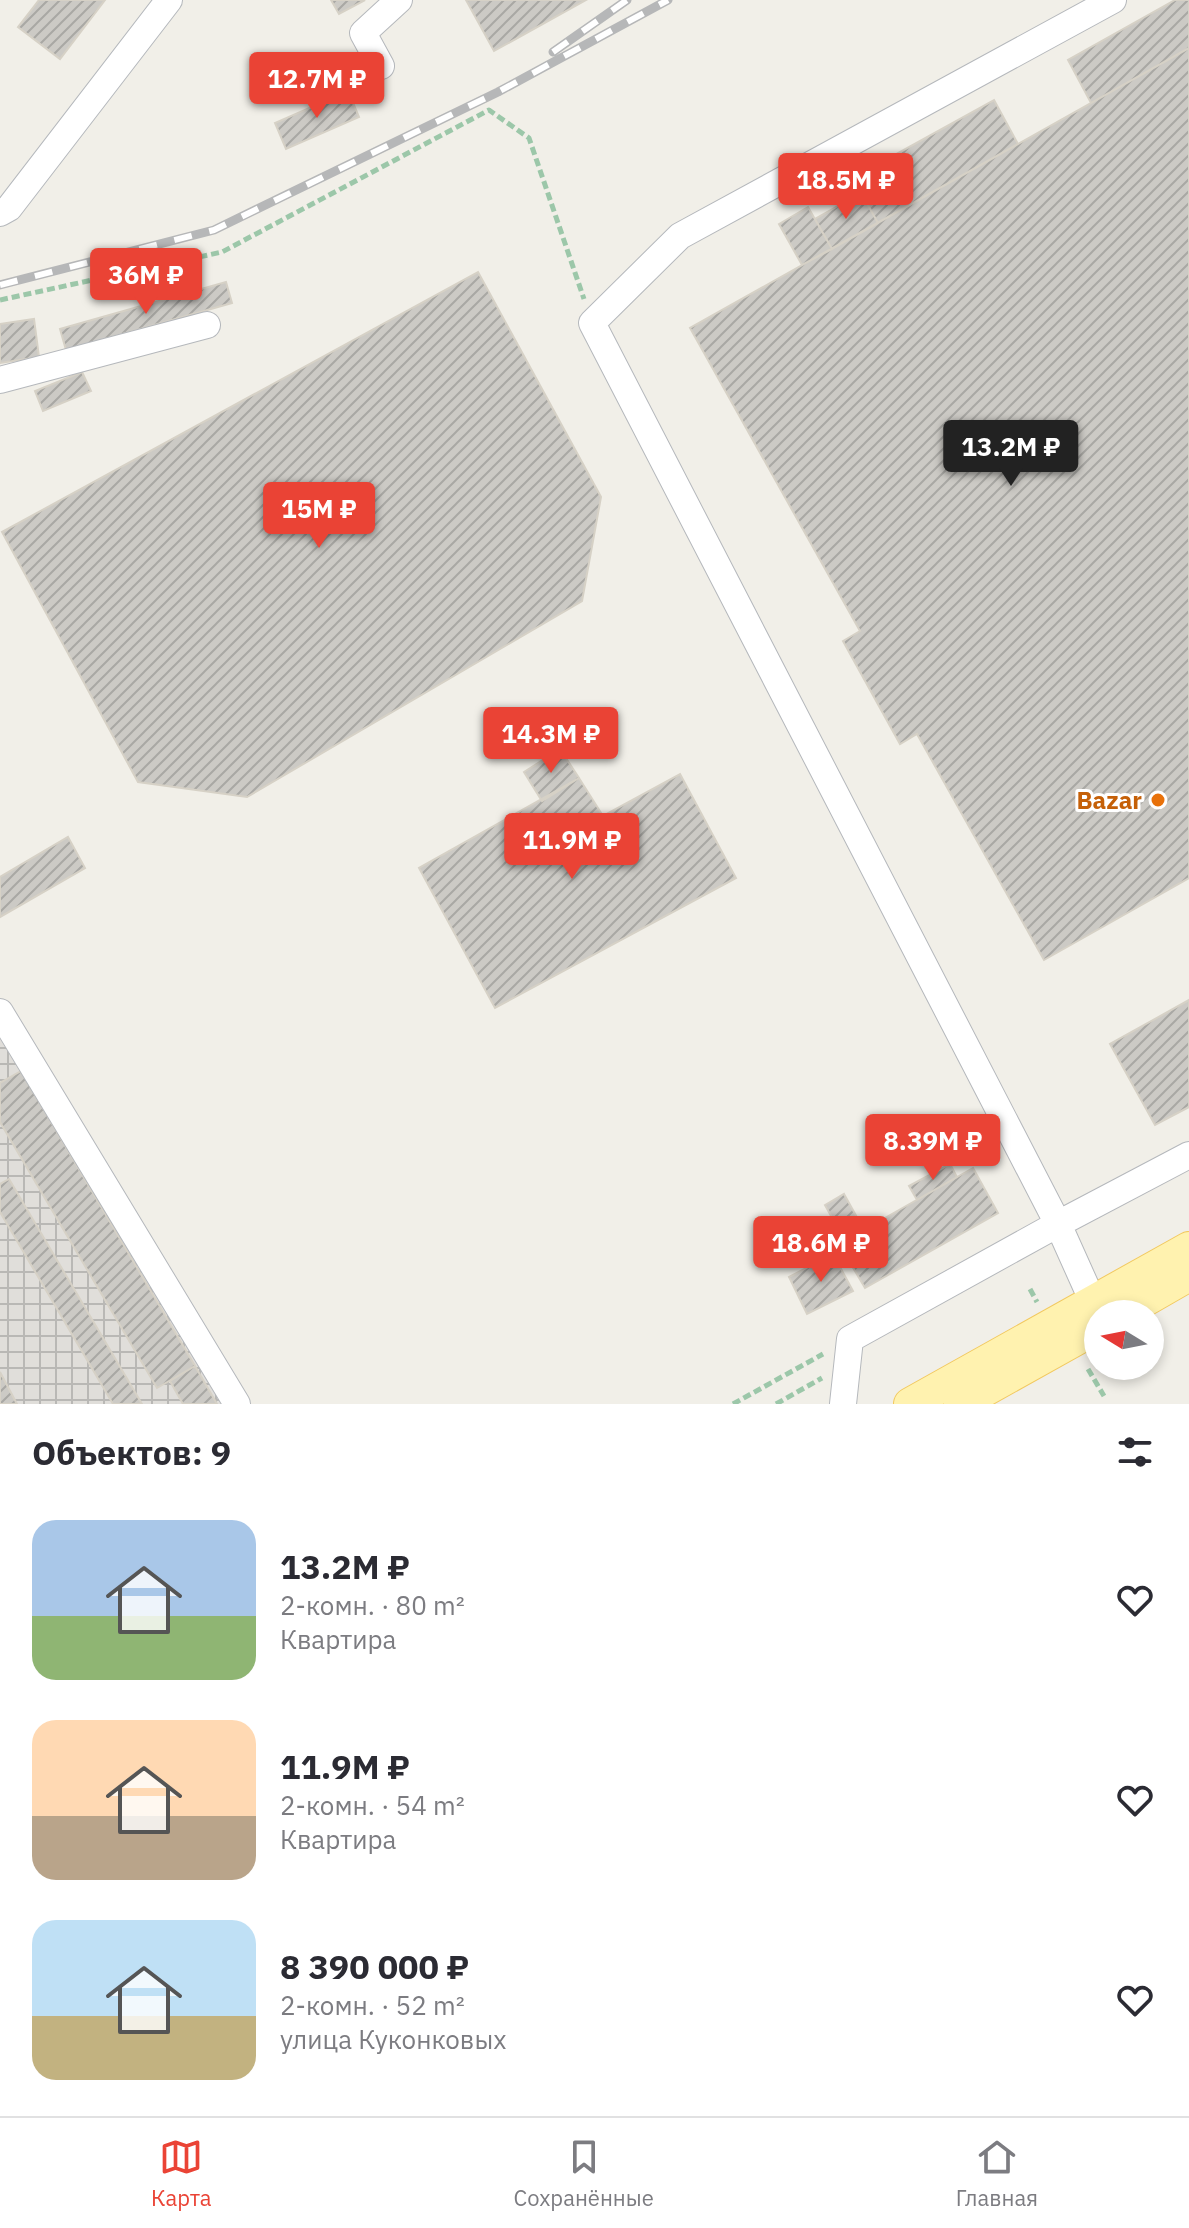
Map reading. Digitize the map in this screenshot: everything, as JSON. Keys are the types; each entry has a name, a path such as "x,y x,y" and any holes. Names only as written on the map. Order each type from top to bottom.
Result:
{"main road":[{"path":"1122,1300 1189,1248"},
{"path":"1135,1300 1189,1275"},
{"path":"910,1404 1084,1323"},
{"path":"960,1404 1084,1326"}],"lane":[{"path":"0,213 9,208 169,0"},
{"path":"381,66 363,33 399,0"},
{"path":"1097,1300 592,323 680,236 1113,0"},
{"path":"0,380 207,325"},
{"path":"0,1012 237,1404"},
{"path":"843,1404 849,1351 1058,1224 1189,1155"}],"path":[{"path":"0,300 222,252 489,110 529,138 592,323"},
{"path":"1030,1289 1040,1306"},
{"path":"733,1404 849,1351"},
{"path":"776,1404 849,1351"},
{"path":"1095,1380 1104,1396"}],"shaded area":[{"path":"0,1025 227,1404 0,1404"}],"building":[{"path":"39,0 105,0 60,59 18,27"},
{"path":"331,0 365,0 339,14"},
{"path":"466,0 586,0 494,51"},
{"path":"1175,0 1189,0 1189,48 1091,103 1068,60"},
{"path":"1189,48 1189,878 1044,960 917,734 900,744 843,641 860,631 690,328"},
{"path":"348,91 359,117 286,149 275,123"},
{"path":"994,100 1018,144 878,223 853,178"},
{"path":"861,193 878,223 832,249 815,219"},
{"path":"808,207 832,249 802,265 779,224"},
{"path":"478,272 601,497 582,601 247,797 138,782 2,532"},
{"path":"226,282 232,303 66,350 60,329"},
{"path":"34,319 39,357 0,363 0,324"},
{"path":"82,372 91,391 43,411 35,391"},
{"path":"560,749 579,778 542,801 524,772"},
{"path":"680,774 736,878 495,1008 419,868 579,778 603,816"},
{"path":"68,837 85,868 0,917 0,877"},
{"path":"1189,1000 1189,1107 1155,1125 1110,1044"},
{"path":"21,1071 195,1366 157,1388 0,1122 0,1083"},
{"path":"950,1164 957,1177 917,1200 909,1186"},
{"path":"973,1168 998,1213 865,1288 839,1244"},
{"path":"9,1179 142,1404 113,1404 0,1212 0,1184"},
{"path":"844,1194 864,1230 845,1241 825,1205"},
{"path":"833,1254 853,1291 807,1314 789,1277"},
{"path":"195,1366 217,1404 183,1404 170,1381"},
{"path":"0,1372 17,1404 0,1404"}],"railway":[{"path":"553,52 627,0"},
{"path":"0,285 214,230 498,92 668,0"}],"place":[{"name":"Bazar","path":"1158,800"}]}
